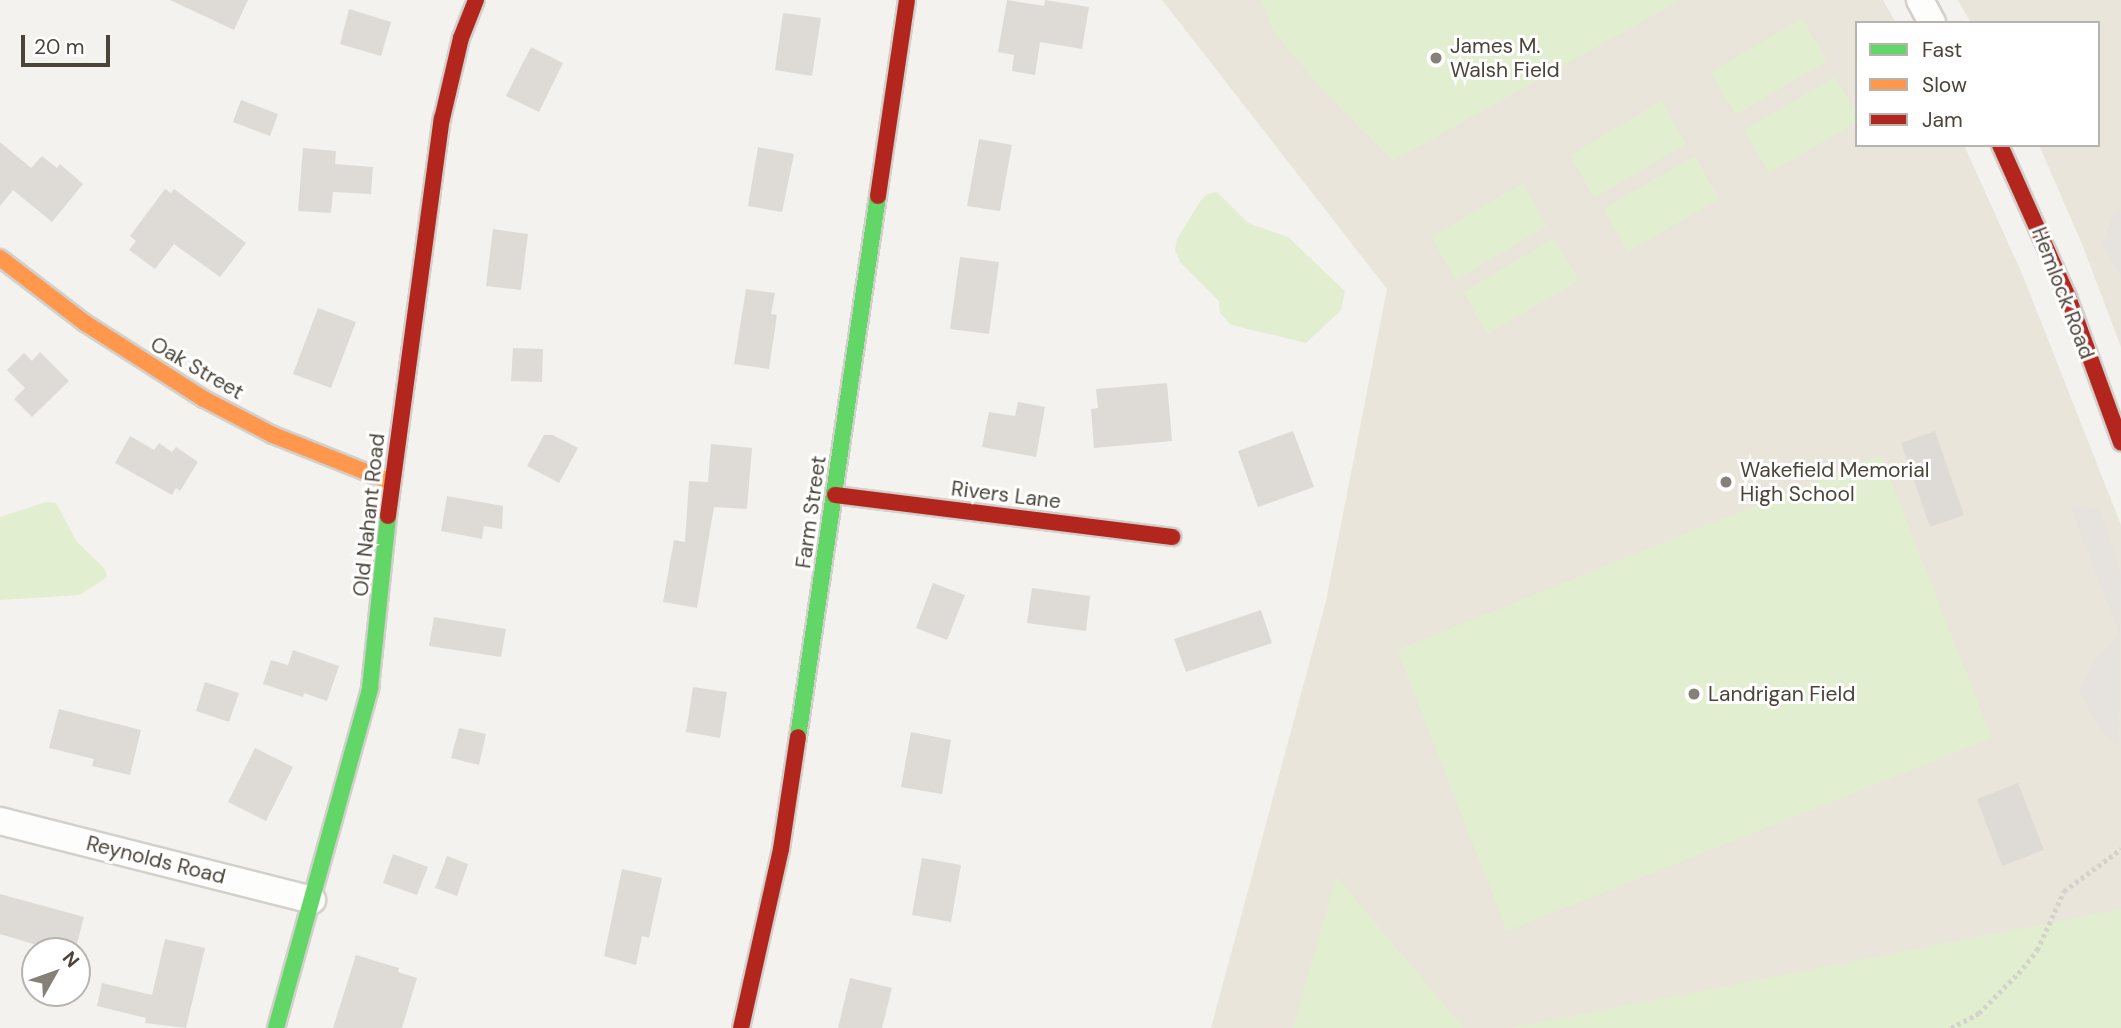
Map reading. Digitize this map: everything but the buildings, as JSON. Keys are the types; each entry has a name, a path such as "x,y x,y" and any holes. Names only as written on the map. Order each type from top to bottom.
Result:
{"street":[{"name":"Farm Street","path":"741,1028 781,849 835,495 888,113 907,0"},
{"path":"1920,0 1931,21"},
{"name":"Old Nahant Road","path":"276,1028 370,688 382,595 391,481 442,119 467,4"},
{"name":"Hemlock Road","path":"2001,147 2068,297 2121,443"},
{"name":"Oak Street","path":"0,258 85,323 204,399 273,435 391,481"},
{"name":"Rivers Lane","path":"835,495 1172,537"},
{"name":"Reynolds Road","path":"0,821 312,900"}],"path":[{"path":"1951,1028 1979,1013 2023,968 2037,950 2064,891 2121,849"}],"shaded area":[{"name":"Wakefield Memorial High School","path":"1162,0 1883,0 1895,21 1855,21 1855,147 1965,147 2023,276 2121,525 2121,1028 1211,1028 1326,601 1387,289"},
{"path":"1958,0 2121,0 2121,347 2082,244 2040,147 2100,147 2100,21 1970,21"},
{"path":"2121,211 2121,278 2102,243 2114,213"},
{"path":"2070,506 2100,510 2121,571 2119,746 2110,741 2095,721 2079,691 2096,658 2119,634"}],"green space":[{"name":"James M. Walsh Field","path":"1261,0 1681,0 1393,161 1318,85 1274,32"},
{"path":"1802,18 1827,61 1735,115 1711,72"},
{"path":"1835,77 1855,111 1855,123 1769,173 1744,130"},
{"path":"1661,101 1686,144 1594,198 1570,155"},
{"path":"1695,156 1719,199 1628,252 1603,209"},
{"path":"1523,183 1547,226 1456,280 1431,237"},
{"path":"1217,192 1248,223 1288,237 1345,291 1341,310 1306,343 1231,325 1220,313 1219,301 1180,262 1175,250 1177,239 1201,200 1207,194"},
{"path":"1554,238 1579,281 1487,334 1463,292"},
{"name":"Landrigan Field","path":"1881,455 1992,738 1507,931 1397,650"},
{"path":"46,502 56,503 77,542 105,569 107,577 80,595 0,600 0,517"},
{"path":"1336,876 1464,1028 1293,1028"},
{"path":"2121,909 2121,1028 1511,1028"}],"traffic: fast":[{"path":"798,737 878,196"},
{"path":"276,1028 370,688 388,516"}],"traffic: slow":[{"path":"0,258 85,323 204,399 273,435 391,482"}],"traffic: jam":[{"path":"388,516 442,119 461,38 476,0"},
{"path":"878,196 907,0"},
{"path":"2001,147 2068,297 2121,443"},
{"path":"835,495 1172,537"},
{"path":"741,1028 781,849 798,737"}],"place":[{"name":"James M. Walsh Field","path":"1436,58"},
{"name":"Wakefield Memorial High School","path":"1726,482"},
{"name":"Landrigan Field","path":"1694,694"}]}
